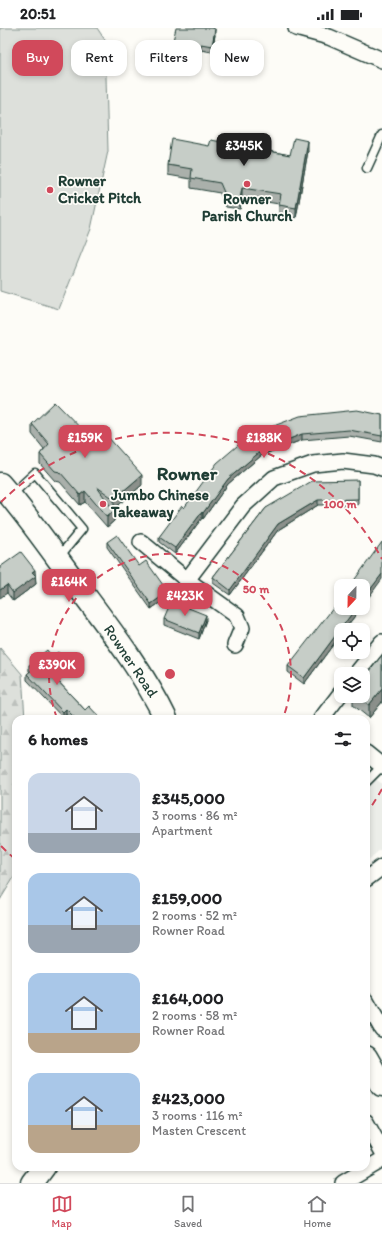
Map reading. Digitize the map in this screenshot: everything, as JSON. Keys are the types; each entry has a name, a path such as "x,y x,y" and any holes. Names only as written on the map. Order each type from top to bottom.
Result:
{"main road":[{"name":"Rowner Road","path":"5,490 130,657 166,714"},
{"path":"370,1064 382,1085"},
{"path":"32,1183 41,1171"}],"street":[{"path":"296,28 329,37 382,60"},
{"path":"187,580 243,506 274,478 314,464 343,461 374,465 382,468"},
{"path":"141,542 187,580 237,616 242,628 235,645"},
{"path":"362,667 382,642"},
{"path":"324,715 334,703"},
{"path":"370,756 382,766"},
{"path":"370,876 382,867"},
{"path":"370,1009 382,1029"},
{"path":"370,1129 382,1151"},
{"path":"370,1167 382,1160"},
{"path":"343,1183 363,1171"}],"lane":[{"path":"367,168 382,135"},
{"path":"5,490 35,474 82,529 58,559"},
{"path":"370,778 382,766"}],"shaded area":[{"path":"370,774 382,784 382,848 370,858"}],"green space":[{"name":"Rowner Cricket Pitch","path":"0,28 97,28 105,40 71,40 71,76 106,76 108,151 91,229 59,309 0,291"},
{"path":"0,648 22,674 25,715 12,715 12,880 0,900"}],"building":[{"path":"176,28 215,29 213,40 210,40 210,46 202,44 202,40 173,40"},
{"name":"Rowner Parish Church","path":"241,134 247,147 290,155 294,138 308,141 296,208 279,205 281,194 242,188 240,199 226,197 220,183 191,178 192,169 168,165 172,139 209,146 211,140 227,143"},
{"path":"55,402 98,446 107,436 142,475 114,499 97,487 114,511 107,517 85,491 80,495 60,472 55,471 40,454 49,444 32,424"},
{"path":"357,410 382,415 382,436 349,430 302,434 262,450 228,479 175,548 159,537 182,506 184,508 217,463 250,435 300,416"},
{"path":"358,480 358,499 318,500 278,524 230,590 213,577 266,508 312,481"},
{"path":"117,535 139,566 146,561 168,592 151,604 107,542"},
{"path":"382,542 382,574 370,590 370,579 355,579"},
{"path":"21,552 35,570 32,572 36,576 13,593 7,585 0,590 0,567"},
{"path":"170,605 181,605 206,615 199,633 164,619"},
{"path":"334,607 334,615 351,615 345,623 334,623 334,638 304,678 288,666"},
{"path":"47,650 52,657 58,652 67,664 53,676 85,710 89,706 97,715 72,715 66,709 63,712 27,674 33,669 29,665"},
{"path":"382,655 382,689 369,705 366,703 370,703 370,671"}],"place":[{"name":"Rowner Parish Church","path":"247,184"},
{"name":"Rowner Cricket Pitch","path":"50,190"},
{"name":"Jumbo Chinese Takeaway","path":"103,504"}],"district":[{"name":"Rowner","path":"187,473"}]}
